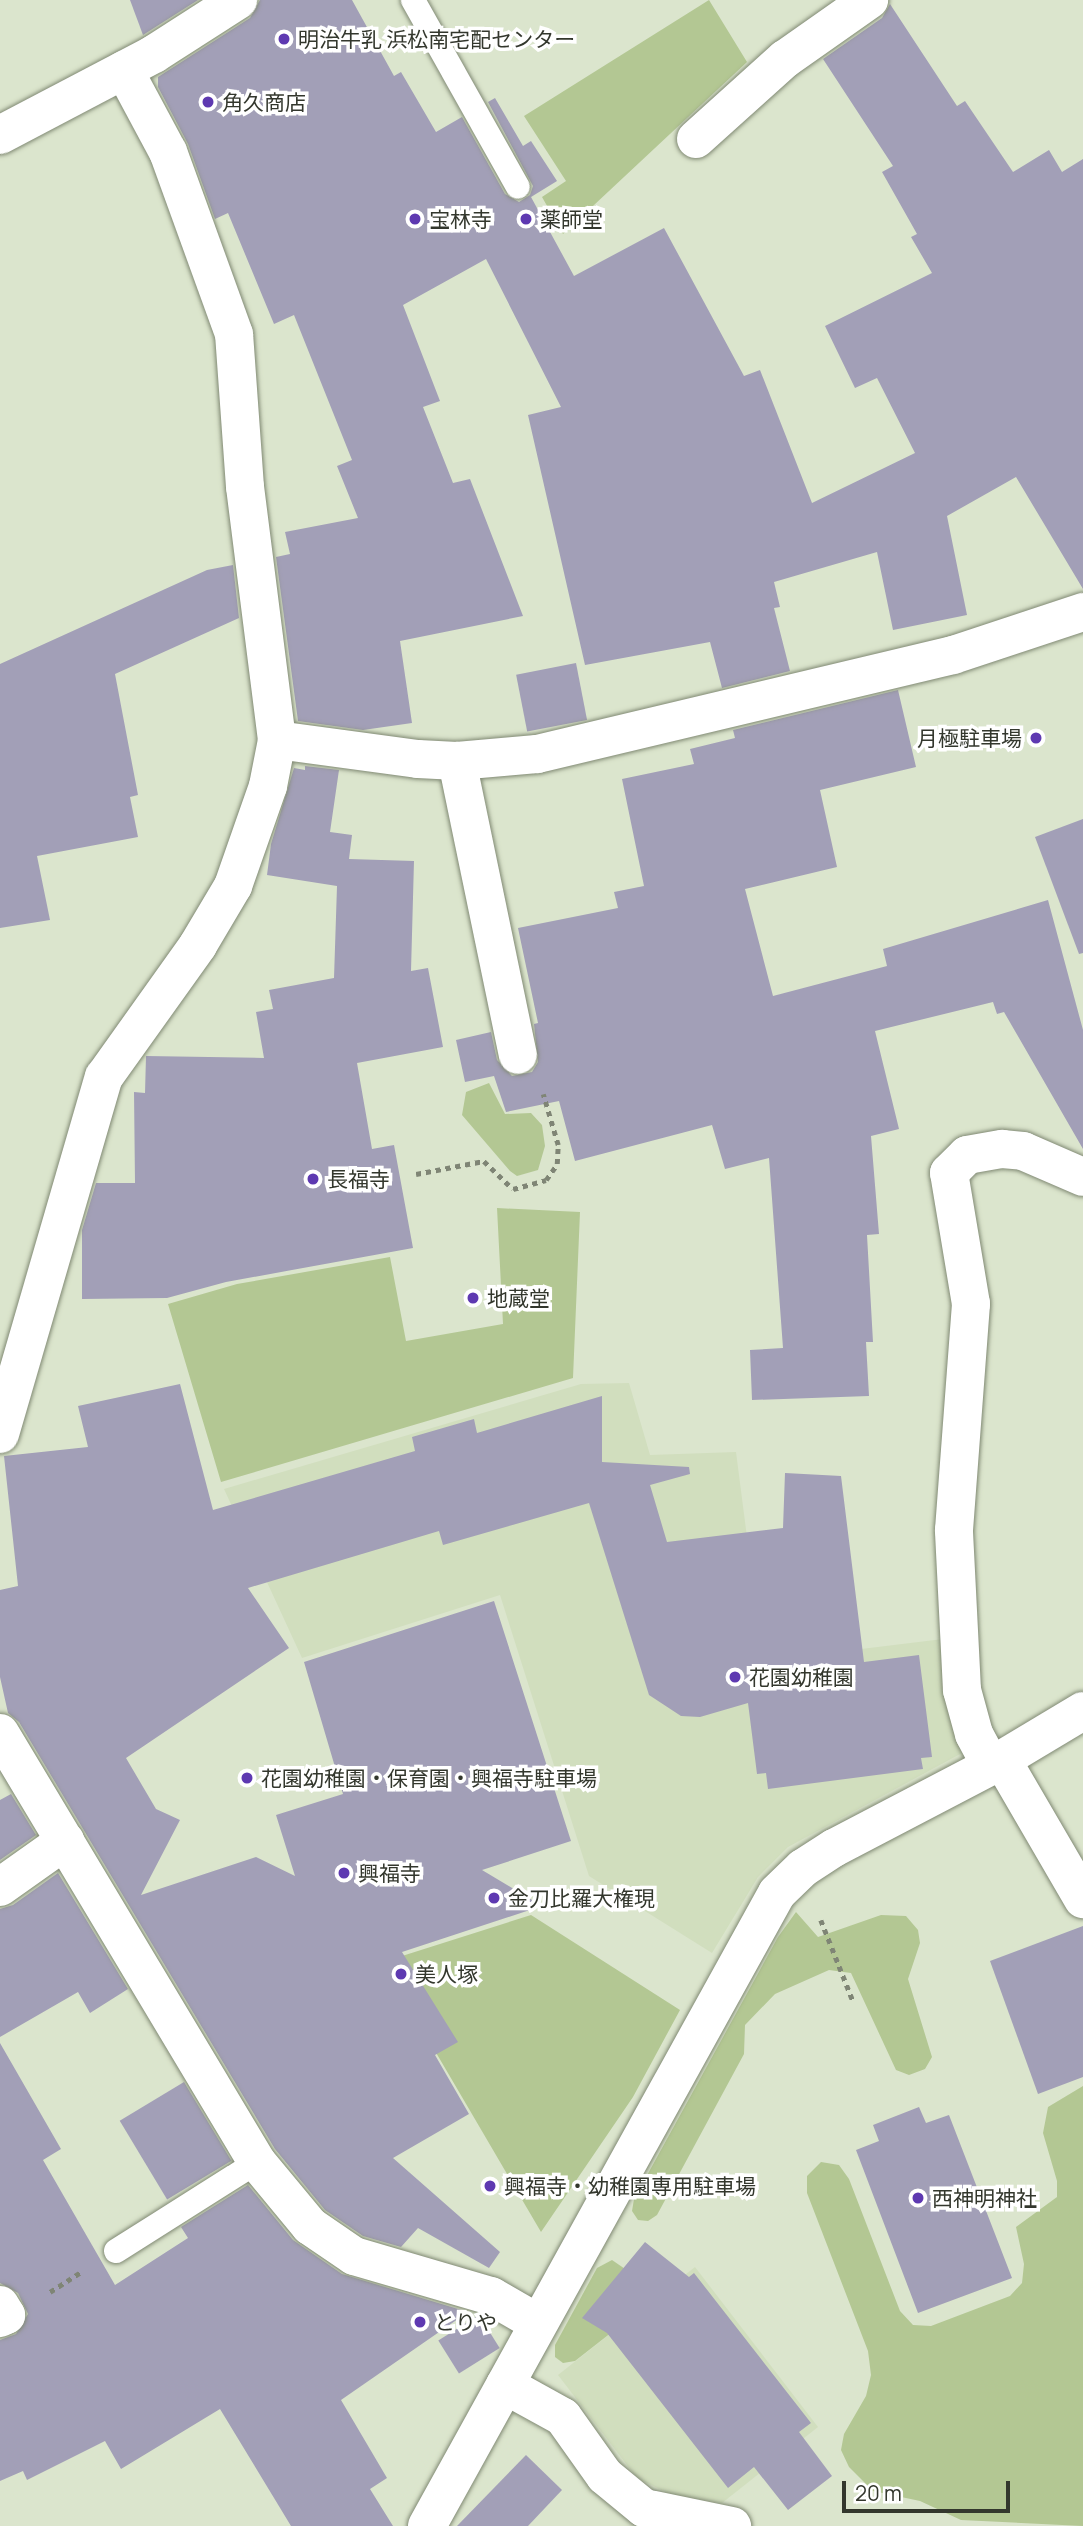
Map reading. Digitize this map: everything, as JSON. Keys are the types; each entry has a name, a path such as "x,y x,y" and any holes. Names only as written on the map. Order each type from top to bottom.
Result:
{"street":[{"path":"0,135 124,70 238,0"},
{"path":"696,139 785,59 869,0"},
{"path":"0,1434 9,1367 104,1077 198,945 233,886 268,786 277,740 246,487 234,334 168,152 124,70"},
{"path":"277,740 457,761 537,754 889,671 1083,612"},
{"path":"457,761 518,1055"},
{"path":"1083,1177 1023,1151 1002,1149 967,1155 949,1173 971,1304 954,1530 962,1690 974,1734 996,1763 1083,1899"},
{"path":"427,2526 777,1893 803,1868 824,1855 996,1763 1083,1711"},
{"path":"0,1733 257,2162 310,2226 338,2248 491,2296 538,2323"},
{"path":"0,1887 65,1840"},
{"path":"505,2385 563,2417 640,2517 732,2526"}],"lane":[{"path":"413,0 518,187"},
{"path":"117,2250 257,2162"}],"path":[{"path":"416,1174 484,1161 513,1189 546,1180 557,1164 554,1122 536,1079 518,1055"},
{"path":"824,1928 853,2001"},
{"path":"2,2313 117,2250"}],"shaded area":[{"path":"709,0 747,62 563,234 542,197 566,181 524,116"},
{"path":"489,1083 505,1114 531,1113 542,1125 545,1146 538,1170 517,1176 510,1171 462,1115 466,1092"},
{"path":"497,1208 580,1212 573,1378 221,1482 168,1304 237,1284 390,1257 406,1341 503,1324"},
{"name":"花園幼稚園","path":"629,1383 650,1455 736,1452 763,1661 943,1639 962,1753 788,1847 758,1877 712,1953 589,1876 500,1595 302,1658 224,1489 581,1384"},
{"path":"796,1912 818,1937 881,1915 906,1916 918,1930 920,1943 908,1979 932,2057 925,2069 909,2075 896,2070 851,1973 829,1970 775,1994 745,2025 744,2054 657,2215 648,2221 638,2220 632,2211 634,2199 778,1937"},
{"path":"531,1915 680,2010 633,2097 541,2232 421,2027 358,1970"},
{"path":"1083,2086 1083,2526 961,2520 920,2501 873,2491 849,2467 841,2450 844,2434 866,2396 871,2375 868,2351 807,2193 807,2176 821,2162 839,2165 849,2179 900,2311 913,2325 931,2326 1010,2296 1022,2283 1024,2264 1016,2227 1057,2197 1057,2181 1043,2133 1048,2107"},
{"path":"612,2260 644,2282 644,2307 575,2361 563,2363 555,2357 555,2345 597,2268"},
{"path":"695,2267 818,2427 722,2503 674,2496 637,2478 558,2375"}],"building":[{"path":"130,0 198,0 143,35"},
{"path":"260,0 352,0 394,76 401,72 436,132 462,117 505,194 519,202 530,195 533,186 488,102 495,98 523,146 531,141 557,181 531,197 574,276 664,228 744,376 760,370 812,503 915,453 877,378 855,388 825,326 932,273 911,237 917,234 882,172 893,166 823,59 882,18 890,4 957,106 965,101 1013,172 1049,150 1062,172 1083,159 1083,589 1016,477 947,516 967,615 893,630 877,552 774,582 780,607 774,608 790,671 722,688 710,642 585,665 528,415 561,407 486,259 403,305 440,401 423,407 453,483 470,479 523,616 400,641 412,723 363,730 298,721 276,557 290,554 285,532 358,518 337,466 352,460 294,315 274,324 228,213 215,219 188,144 158,87 158,77 250,18"},
{"path":"233,565 239,618 115,674 138,795 130,797 138,837 37,856 50,920 0,928 0,664 207,570"},
{"path":"576,663 587,720 527,732 516,675"},
{"path":"898,690 916,767 820,790 837,867 745,889 773,996 887,966 883,949 1048,900 1083,1030 1083,1149 1004,1012 997,1014 993,1002 875,1031 899,1129 871,1136 879,1234 867,1235 873,1342 866,1342 869,1396 752,1400 750,1350 783,1348 769,1158 725,1169 712,1125 575,1161 559,1101 506,1112 494,1076 465,1082 456,1040 491,1032 497,1060 512,1076 532,1072 538,1062 534,1024 538,1023 518,928 618,908 614,892 644,886 622,779 694,764 690,749 735,738 733,730"},
{"path":"305,766 339,770 330,832 352,835 349,859 414,861 411,971 428,968 443,1047 357,1063 372,1149 394,1145 413,1248 226,1282 167,1298 82,1299 82,1230 96,1183 135,1183 134,1092 145,1093 146,1056 264,1058 256,1012 273,1009 269,990 334,978 337,886 267,875 271,844 294,768 305,770"},
{"path":"1083,819 1083,953 1079,954 1035,837"},
{"path":"180,1384 213,1510 415,1451 412,1437 474,1419 477,1433 602,1396 602,1462 689,1467 690,1474 650,1485 667,1542 783,1528 785,1473 841,1476 864,1662 919,1655 932,1757 921,1758 923,1769 768,1789 766,1773 757,1774 748,1703 700,1717 681,1716 649,1695 589,1503 443,1545 439,1531 248,1588 289,1648 126,1758 156,1809 180,1820 141,1895 256,1857 295,1876 276,1815 343,1794 304,1662 494,1601 571,1841 482,1870 542,1906 402,1952 458,2042 435,2055 469,2114 393,2158 500,2252 489,2268 418,2228 401,2247 363,2236 325,2210 275,2149 19,1722 8,1713 0,1677 0,1590 18,1586 4,1456 88,1447 78,1406"},
{"path":"11,1794 36,1835 0,1860 0,1800"},
{"path":"58,1873 128,1989 90,2013 78,1992 0,2037 0,1909 13,1905"},
{"path":"1083,1926 1083,2077 1038,2094 990,1961"},
{"path":"0,2043 61,2149 43,2160 115,2285 188,2238 181,2227 248,2185 293,2240 342,2274 468,2312 341,2400 387,2478 370,2489 393,2526 291,2526 220,2409 121,2469 105,2441 27,2480 23,2471 0,2481 0,2340 16,2334 28,2314 18,2293 0,2283"},
{"path":"184,2082 231,2161 167,2199 120,2121"},
{"name":"西神明神社","path":"919,2107 926,2123 949,2115 1012,2278 918,2313 856,2150 879,2141 873,2125"},
{"path":"645,2242 689,2277 694,2273 811,2423 799,2432 832,2476 788,2510 754,2467 728,2488 607,2333 582,2318"},
{"path":"479,2315 500,2348 459,2374 438,2340"},
{"path":"526,2455 562,2490 528,2526 457,2526"}],"place":[{"name":"明治牛乳 浜松南宅配センター","path":"284,39"},
{"name":"角久商店","path":"208,102"},
{"name":"宝林寺","path":"415,219"},
{"name":"薬師堂","path":"526,219"},
{"name":"月極駐車場","path":"1036,738"},
{"name":"長福寺","path":"313,1179"},
{"name":"地蔵堂","path":"473,1298"},
{"name":"花園幼稚園","path":"735,1677"},
{"name":"花園幼稚園・保育園・興福寺駐車場","path":"247,1778"},
{"name":"興福寺","path":"344,1873"},
{"name":"金刀比羅大権現","path":"494,1898"},
{"name":"美人塚","path":"401,1974"},
{"name":"興福寺・幼稚園専用駐車場","path":"490,2186"},
{"name":"西神明神社","path":"918,2198"},
{"name":"とりや","path":"420,2322"}]}
